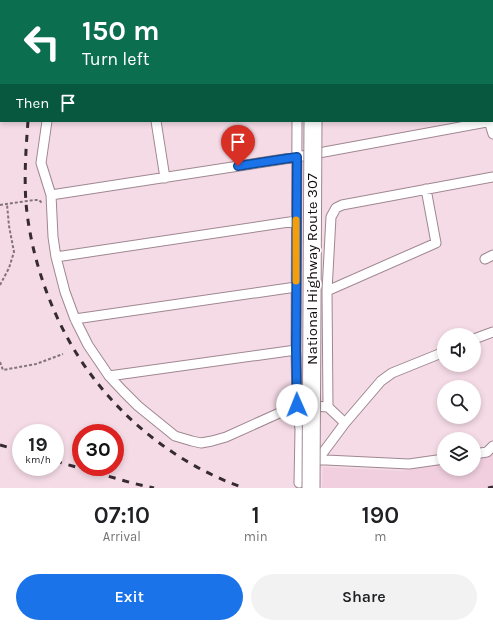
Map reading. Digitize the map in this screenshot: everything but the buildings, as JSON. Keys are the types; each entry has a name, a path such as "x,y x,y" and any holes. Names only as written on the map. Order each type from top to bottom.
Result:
{"highway":[{"name":"National Highway Route 307","path":"302,486 313,122"}],"street":[{"path":"46,122 41,163 51,195 52,236 64,292 88,345 109,376 123,391 138,406 175,436 201,443 226,437 297,405 328,407 345,423"},
{"path":"156,122 165,178"},
{"path":"297,122 296,350 297,405 300,429 302,486"},
{"path":"51,195 297,157 486,122"},
{"path":"491,122 493,134"},
{"path":"328,407 327,291 331,217 336,208 342,205 493,177"},
{"path":"327,291 436,243 426,189"},
{"path":"56,257 296,221"},
{"path":"75,319 296,287"},
{"path":"481,337 493,332"},
{"path":"109,376 296,350"},
{"path":"302,486 316,460 381,381 392,373 437,355"},
{"path":"481,453 487,452 493,446"},
{"path":"316,460 409,464 437,460"}],"path":[{"path":"0,205 34,200 39,200 43,204"},
{"path":"0,284 9,268 14,252 7,204"},
{"path":"0,362 3,370 36,364 63,354"}],"shaded area":[{"path":"493,452 493,488 322,488 323,467 403,471 437,464 437,476 481,476 481,456 491,454"}],"railway":[{"path":"28,122 25,182 26,203 33,248 47,294 67,337 92,376 107,395 141,428 180,457 200,469 244,488"},
{"path":"0,445 12,448"},
{"path":"64,464 154,488"},
{"path":"488,488 493,487"}],"slow traffic":[{"path":"296,220 296,281"}],"route":[{"path":"238,166 297,157 297,405"}]}
